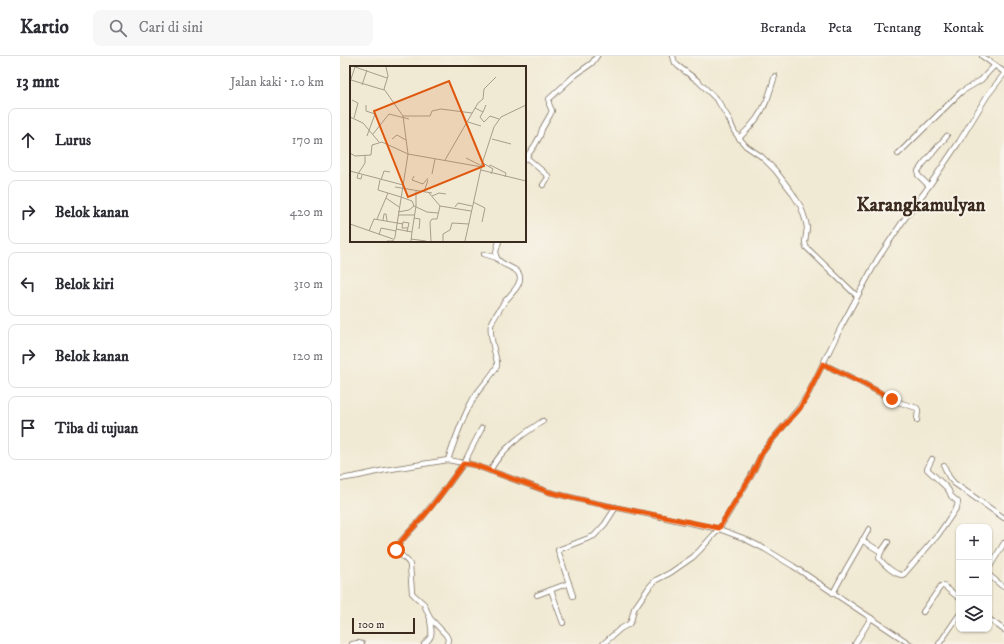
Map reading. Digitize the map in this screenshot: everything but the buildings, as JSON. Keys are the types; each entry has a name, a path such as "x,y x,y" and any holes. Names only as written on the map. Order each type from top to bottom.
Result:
{"street":[{"path":"673,56 675,63 678,66 698,81 718,100 739,138 746,146 762,157 791,190 800,205 807,228 805,242 806,247 857,296"},
{"path":"603,644 620,629 629,624 634,609 656,580 670,573 693,557 719,528 751,476 762,453 774,436 800,408 857,296 881,254 959,142 987,96 1004,73 982,56"},
{"path":"526,157 535,145 552,111 549,104 549,99 574,76 592,64 597,57"},
{"path":"898,154 956,97 966,89 982,80 995,65"},
{"path":"739,138 760,113 766,102 775,76"},
{"path":"929,186 918,175 918,171 947,136"},
{"path":"526,159 548,176 543,184"},
{"path":"497,258 496,253 499,242"},
{"path":"448,460 458,429 467,411 474,398 497,366 491,325 504,303 519,284 520,279 515,270 497,258 484,254"},
{"path":"823,364 899,402 917,408 917,420"},
{"path":"490,471 493,465 509,446 543,420"},
{"path":"424,644 432,635 430,618 424,604 412,593 410,563 396,550 401,541 438,499 464,463 482,428"},
{"path":"888,542 879,558 897,574 902,575 938,535 957,507 958,502 951,496 949,491 926,470 932,459"},
{"path":"340,479 448,460 474,465 549,492 590,502 719,528 765,549 793,566 910,644"},
{"path":"944,466 949,477 954,483 1004,518"},
{"path":"573,596 558,550 594,536 605,524 616,507"},
{"path":"833,593 869,529"},
{"path":"862,540 881,552"},
{"path":"992,563 1004,543"},
{"path":"992,578 1004,586"},
{"path":"537,595 569,583"},
{"path":"922,612 941,586 944,586 956,596"},
{"path":"551,590 562,623"},
{"path":"430,618 446,635 448,639 447,644"},
{"path":"855,644 871,618"},
{"path":"939,644 956,619"},
{"path":"992,621 1004,630"},
{"path":"352,644 362,644"}],"district":[{"name":"Karangkamulyan","path":"921,204"}],"route":[{"path":"396,550 401,541 438,499 464,463 474,465 549,492 590,502 719,528 751,476 762,453 782,427 800,408 823,364 892,399"}]}
